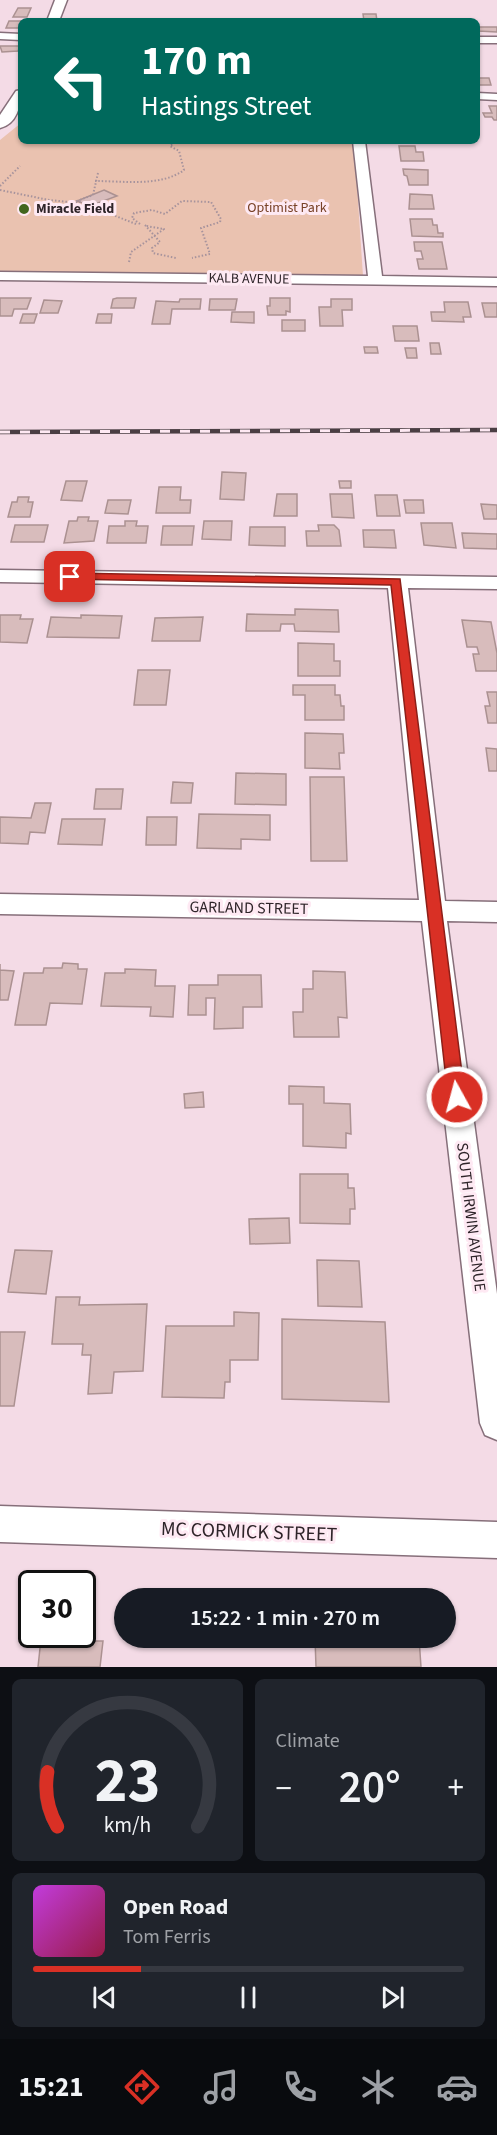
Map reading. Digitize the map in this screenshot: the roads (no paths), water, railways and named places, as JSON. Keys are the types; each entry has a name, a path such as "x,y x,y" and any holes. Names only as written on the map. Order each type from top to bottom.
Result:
{"street":[{"path":"54,18 62,0"},
{"path":"0,36 18,37"},
{"path":"480,40 497,40"},
{"path":"480,96 497,96"},
{"path":"0,124 18,99"},
{"path":"360,144 375,280"},
{"name":"KALB AVENUE","path":"0,276 497,282"},
{"path":"0,576 497,583"},
{"name":"SOUTH IRWIN AVENUE","path":"396,581 497,1423"},
{"name":"GARLAND STREET","path":"0,904 497,912"},
{"name":"MC CORMICK STREET","path":"0,1524 497,1540"}],"railway":[{"path":"0,432 497,430"}],"place":[{"name":"Miracle Field","path":"24,209"}],"park label":[{"name":"Optimist Park","path":"287,208"}]}
